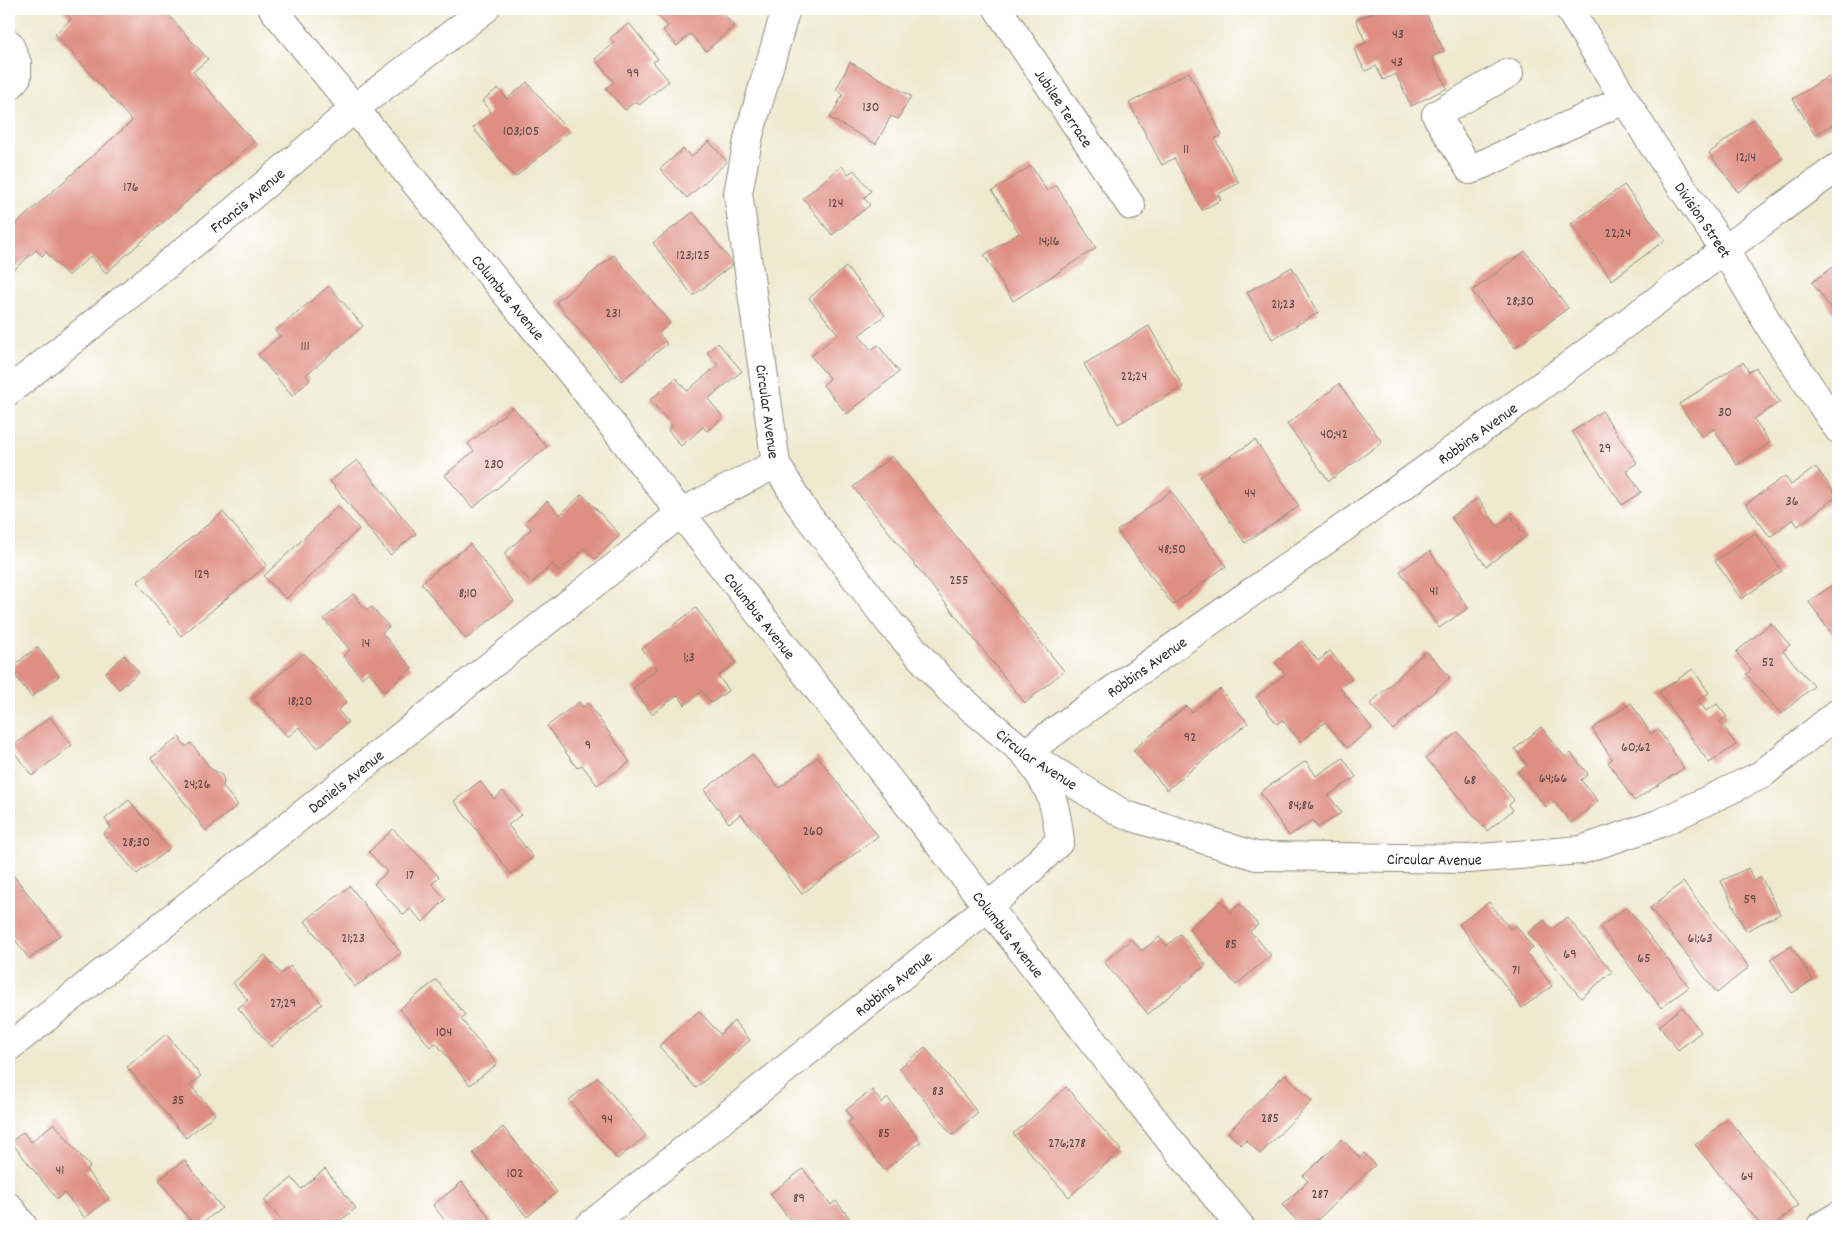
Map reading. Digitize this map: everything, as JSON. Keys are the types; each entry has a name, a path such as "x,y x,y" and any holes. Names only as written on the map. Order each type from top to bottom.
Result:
{"street":[{"name":"Columbus Avenue","path":"273,9 577,380 988,907 1240,1226"},
{"name":"Francis Avenue","path":"9,391 234,211 355,108 485,9"},
{"name":"Circular Avenue","path":"786,9 749,134 738,193 776,464 802,508 890,623 951,691 1025,753 1122,814 1256,856 1468,859 1580,850 1658,824 1761,775 1838,713"},
{"name":"Jubilee Terrace","path":"998,9 1131,206"},
{"name":"Division Street","path":"1569,9 1624,100 1724,249 1772,330 1838,430"},
{"path":"9,44 17,63 17,77 9,87"},
{"path":"1509,73 1436,115 1470,170 1624,100"},
{"name":"Robbins Avenue","path":"589,1226 988,907 1060,841 1056,808 1047,784 1025,753 1156,657 1290,567 1435,464 1724,249 1838,167"},
{"name":"Daniels Avenue","path":"9,1047 625,559 680,513 776,464"},
{"path":"9,1208 23,1226"},
{"path":"1821,1226 1838,1216"}],"building":[{"path":"62,9 163,9 208,59 193,72 254,142 106,273 91,256 68,276 46,252 42,256 36,250 9,274 9,230 132,121 55,34 71,19"},
{"path":"652,9 719,9 734,26 706,51 690,34 677,46 663,30 668,26"},
{"path":"1373,9 1424,9 1444,51 1432,57 1447,88 1411,106 1396,74 1383,80 1376,66 1365,71 1354,49 1366,43 1356,20 1374,12"},
{"path":"629,23 658,59 653,62 669,81 639,105 636,101 625,110 606,88 614,82 595,59 614,43 610,38"},
{"path":"850,62 911,96 898,119 891,116 876,144 830,118 843,94 836,90"},
{"path":"1838,70 1838,121 1815,135 1793,99"},
{"path":"1189,72 1222,135 1215,139 1239,183 1218,194 1221,200 1202,210 1174,158 1162,165 1129,103"},
{"path":"527,82 569,132 515,177 473,128 491,112 482,101 498,88 507,99"},
{"path":"1754,119 1783,158 1738,192 1709,153"},
{"path":"709,141 727,162 687,198 660,169 683,149 691,157"},
{"path":"842,166 848,174 854,170 871,191 864,198 870,205 832,235 803,198"},
{"path":"1031,166 1047,191 1056,185 1096,248 1013,301 984,255 1019,233 992,191"},
{"path":"1624,185 1665,240 1612,280 1571,224"},
{"path":"693,212 733,264 693,296 653,243"},
{"path":"1525,251 1568,308 1515,348 1472,291"},
{"path":"614,255 670,323 659,333 667,344 621,381 556,302"},
{"path":"1838,264 1838,319 1812,282"},
{"path":"846,267 885,315 859,335 871,350 878,345 899,372 847,414 823,385 830,379 811,356 838,334 809,298"},
{"path":"1292,267 1318,313 1272,339 1247,292"},
{"path":"329,286 363,326 306,375 310,380 292,396 258,355 280,336 275,331"},
{"path":"1149,326 1183,387 1118,424 1084,364"},
{"path":"718,343 742,371 708,399 723,417 707,431 703,427 681,446 668,430 672,426 650,400 676,378 687,391 718,365 707,352"},
{"path":"1743,362 1749,372 1756,368 1780,402 1754,419 1770,443 1737,465 1714,429 1702,437 1679,404"},
{"path":"1339,384 1382,442 1329,481 1287,424"},
{"path":"513,407 547,447 473,508 445,475 474,451 468,444"},
{"path":"1602,411 1637,463 1626,470 1641,492 1622,505 1572,432"},
{"path":"1255,440 1299,506 1245,543 1200,477"},
{"path":"892,456 1064,671 1025,703 853,487"},
{"path":"357,460 416,534 390,555 330,481"},
{"path":"1816,467 1837,496 1798,526 1793,519 1770,537 1746,504 1785,476 1791,485"},
{"path":"1171,491 1226,566 1173,605 1117,531"},
{"path":"582,494 620,535 595,559 585,548 559,572 552,564 532,583 504,554 531,529 525,522 547,501 560,515"},
{"path":"1478,498 1497,526 1511,516 1526,537 1486,566 1451,517"},
{"path":"338,506 359,529 286,599 264,576"},
{"path":"223,512 267,565 181,636 137,582"},
{"path":"1755,533 1782,571 1741,599 1715,561"},
{"path":"470,544 514,601 466,639 421,583"},
{"path":"1430,551 1468,608 1439,628 1400,571"},
{"path":"1838,581 1838,643 1809,602"},
{"path":"353,594 367,610 372,607 389,627 382,633 412,668 385,691 369,672 362,678 343,656 350,650 324,619"},
{"path":"696,608 736,663 718,676 729,690 711,703 702,691 685,705 678,695 652,714 633,688 657,669 642,649"},
{"path":"1771,623 1790,645 1783,651 1814,686 1781,714 1746,674 1751,670 1736,652"},
{"path":"1302,641 1318,661 1330,651 1352,679 1340,688 1372,728 1347,748 1325,722 1301,742 1282,720 1277,724 1256,697 1285,674 1275,662"},
{"path":"37,647 59,676 31,697 10,668"},
{"path":"1426,651 1450,677 1393,730 1370,704"},
{"path":"304,653 347,702 338,710 348,722 318,748 299,727 288,737 253,698"},
{"path":"124,655 139,672 119,689 105,673"},
{"path":"1693,669 1709,693 1698,700 1706,711 1717,704 1727,717 1720,721 1736,745 1709,763 1659,692"},
{"path":"1220,689 1248,723 1167,790 1133,750 1186,706 1192,712"},
{"path":"579,702 583,707 588,703 630,762 597,785 582,765 577,768 547,726"},
{"path":"1631,703 1651,734 1658,729 1684,768 1634,801 1608,762 1612,759 1592,729"},
{"path":"50,717 72,745 32,776 11,748"},
{"path":"1541,727 1565,757 1571,753 1588,774 1581,780 1598,801 1571,823 1554,801 1546,807 1518,772 1527,765 1515,749"},
{"path":"1458,732 1514,800 1509,805 1513,810 1487,831 1426,758"},
{"path":"179,737 186,747 191,743 211,769 221,774 224,780 223,787 238,805 206,831 151,758"},
{"path":"752,754 779,788 818,757 878,836 802,894 741,814 729,823 704,790"},
{"path":"1343,758 1356,777 1329,795 1341,813 1318,828 1313,820 1289,836 1260,792 1306,761 1316,776"},
{"path":"9,764 15,773 9,778"},
{"path":"480,781 494,799 503,791 521,815 508,825 533,857 511,874 454,801"},
{"path":"129,800 169,849 137,874 103,834 111,827 105,819"},
{"path":"393,829 439,877 432,884 446,899 423,922 410,909 404,915 374,884 387,872 369,852"},
{"path":"1748,868 1754,881 1761,877 1780,914 1746,931 1721,881"},
{"path":"10,871 60,935 29,959 9,931"},
{"path":"1683,882 1749,967 1717,993 1650,908"},
{"path":"350,886 401,953 355,987 305,921"},
{"path":"1221,901 1230,912 1240,904 1258,925 1250,931 1271,955 1236,985 1189,929"},
{"path":"1489,902 1510,929 1516,925 1533,948 1527,953 1552,986 1522,1008 1459,924"},
{"path":"1627,907 1689,987 1661,1008 1600,927"},
{"path":"1567,917 1612,972 1581,998 1528,933 1544,920 1552,929"},
{"path":"1180,934 1206,965 1148,1014 1104,962 1131,939 1142,951 1159,937 1167,946"},
{"path":"1791,946 1813,980 1792,993 1770,959"},
{"path":"265,955 281,974 290,966 322,1004 271,1047 238,1008 248,1000 233,983"},
{"path":"436,980 465,1015 461,1019 497,1064 470,1085 436,1043 430,1047 400,1009"},
{"path":"1682,1007 1701,1032 1678,1050 1659,1026"},
{"path":"699,1011 720,1034 734,1021 750,1040 696,1088 659,1046"},
{"path":"166,1034 201,1076 190,1085 215,1114 186,1138 127,1067"},
{"path":"925,1047 978,1113 952,1135 899,1068"},
{"path":"1285,1074 1312,1101 1260,1154 1246,1140 1241,1145 1228,1132"},
{"path":"598,1077 646,1136 617,1159 569,1100"},
{"path":"1066,1087 1121,1150 1069,1197 1013,1134"},
{"path":"872,1090 882,1103 888,1098 921,1142 884,1170 848,1122 852,1119 846,1110"},
{"path":"1728,1119 1799,1205 1772,1226 1762,1226 1695,1145"},
{"path":"54,1123 90,1167 86,1170 109,1198 85,1218 64,1193 57,1199 11,1142 23,1132 31,1142"},
{"path":"503,1127 557,1192 527,1217 473,1153"},
{"path":"1342,1139 1360,1158 1364,1153 1375,1165 1311,1226 1302,1226 1282,1205 1308,1181 1303,1176"},
{"path":"184,1160 222,1208 198,1226 195,1226 159,1180"},
{"path":"325,1169 356,1208 335,1225 331,1221 325,1226 286,1226 264,1200 292,1178 301,1189"},
{"path":"803,1169 831,1205 836,1201 856,1226 795,1226 770,1194"},
{"path":"462,1182 496,1226 449,1226 433,1205"}]}
